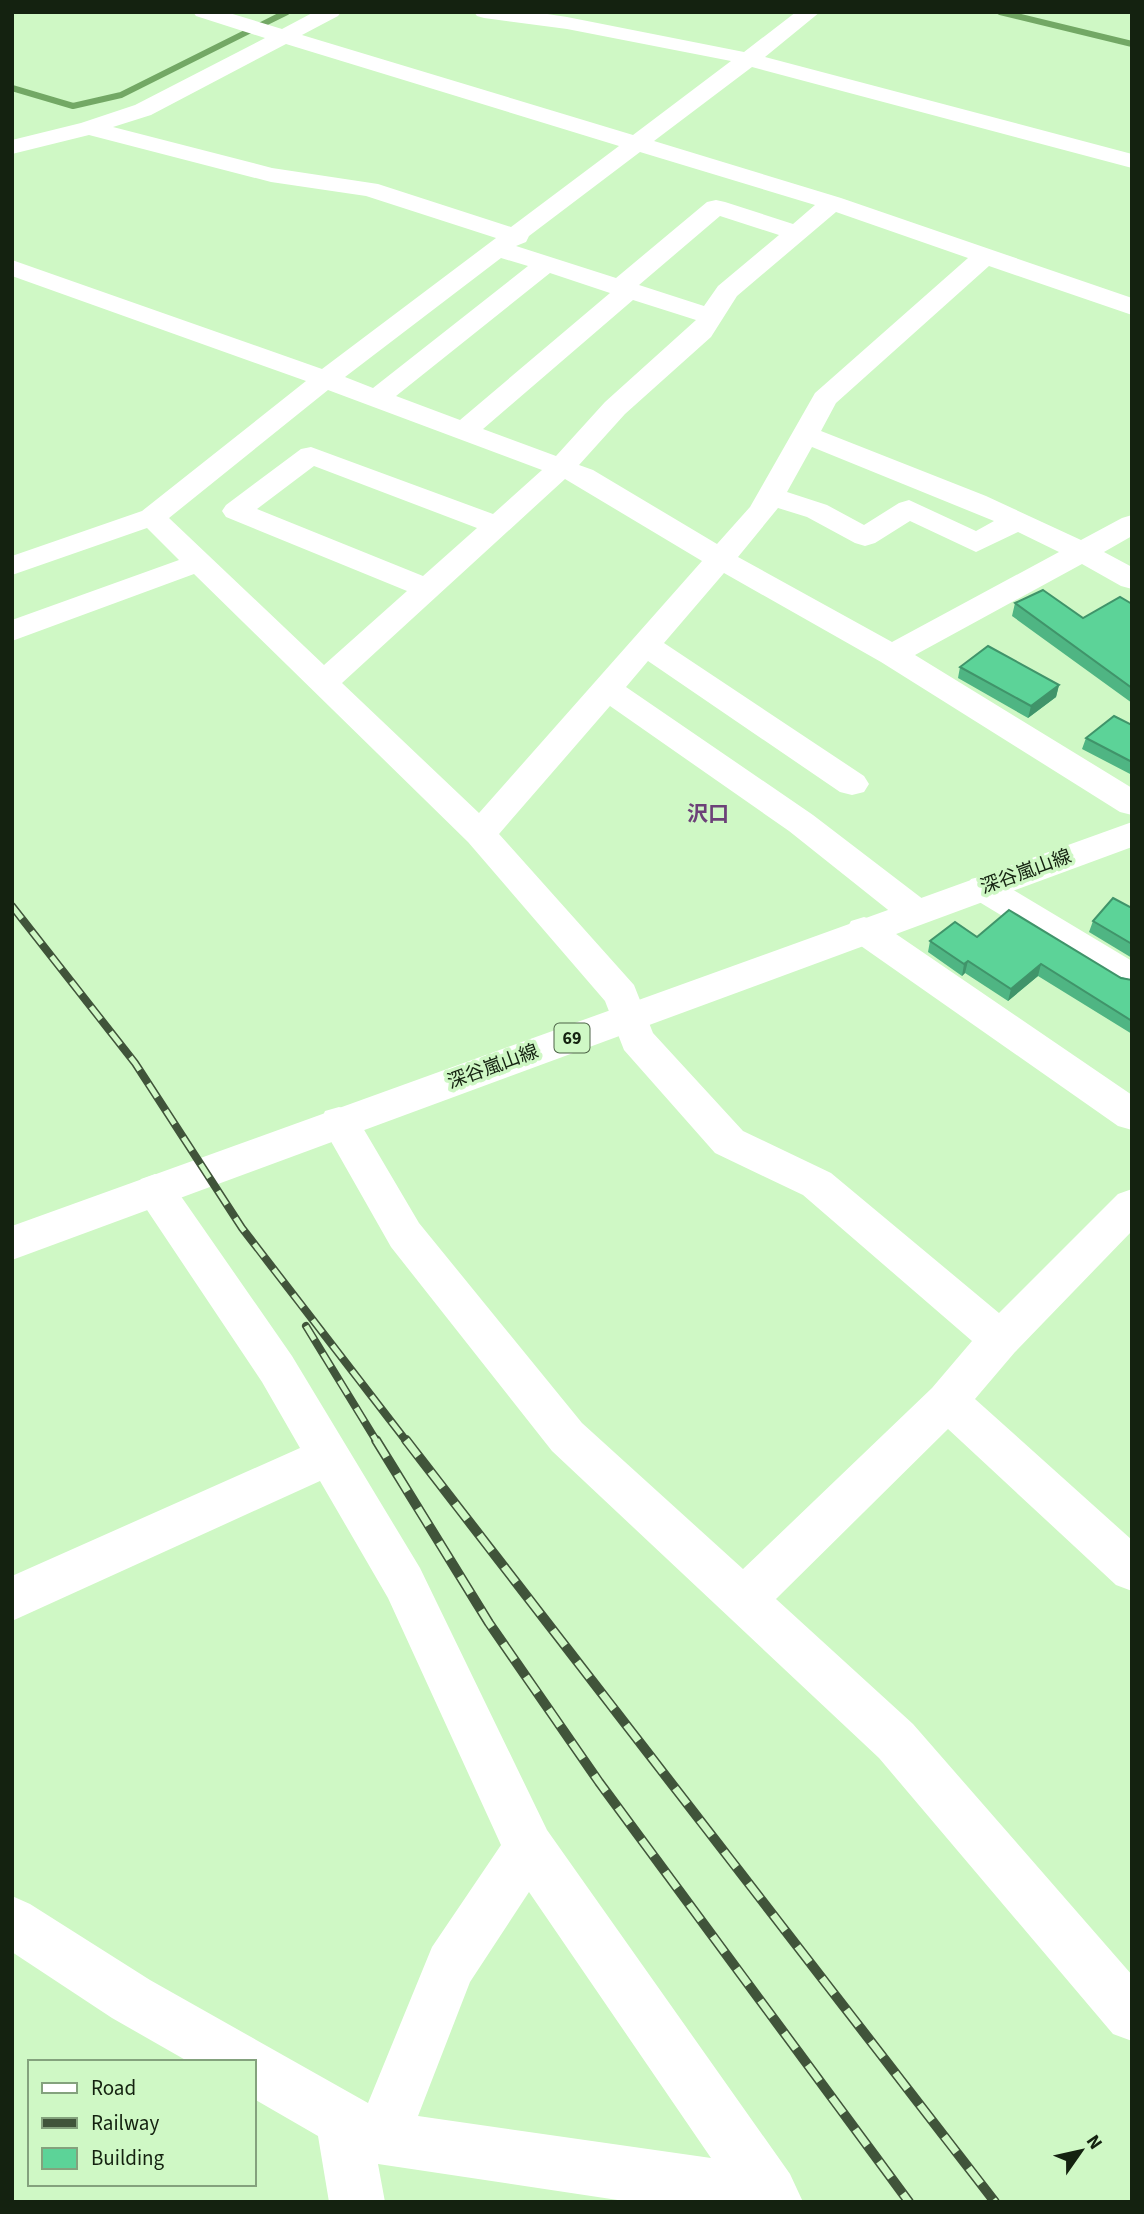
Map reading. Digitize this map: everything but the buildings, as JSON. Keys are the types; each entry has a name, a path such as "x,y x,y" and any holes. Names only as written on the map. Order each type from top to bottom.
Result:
{"street":[{"path":"203,12 832,203 1132,307"},
{"path":"12,147 89,128 143,110 331,12"},
{"path":"484,12 545,19 749,58 1132,161"},
{"path":"12,566 152,517 325,379 810,12"},
{"path":"89,128 271,175 370,189 508,243 546,264 711,317"},
{"path":"325,681 561,468 615,408 702,331 727,291 794,232 832,203"},
{"path":"464,431 716,208 794,232"},
{"path":"480,834 762,511 825,400 985,256"},
{"path":"376,398 546,264"},
{"path":"12,267 325,379 583,476 720,559 892,655 1132,804"},
{"path":"805,434 975,502 1081,551 1132,580"},
{"path":"429,589 236,511 310,455 498,526"},
{"path":"771,496 817,511 865,537 909,509 976,543 1017,521"},
{"path":"152,517 325,681 480,834 621,995 637,1040 729,1142 817,1184 999,1339"},
{"path":"892,655 1132,524"},
{"path":"12,631 200,562"},
{"path":"645,645 852,783"},
{"path":"607,689 801,823 915,912"},
{"name":"深谷嵐山線","path":"12,1242 1132,834"},
{"path":"983,888 1132,978"},
{"path":"864,930 1132,1115"},
{"path":"339,1122 404,1234 567,1437 896,1741 1132,2015"},
{"path":"155,1190 277,1369 404,1583 530,1848 772,2198"},
{"path":"744,1599 947,1401 999,1339 1132,1205"},
{"path":"947,1401 1132,1570"},
{"path":"12,1599 329,1456"},
{"path":"357,2202 363,2129 450,1965 530,1848"},
{"path":"12,1922 131,1999 238,2060"},
{"path":"256,2070 363,2129 772,2198"}],"waterway":[{"path":"12,88 73,106 121,95 287,12"},
{"path":"1000,12 1132,44"}],"railway":[{"path":"12,906 135,1063 242,1228 407,1442"},
{"path":"306,1326 377,1442"},
{"path":"376,1440 489,1623 599,1782 909,2202"},
{"path":"406,1440 995,2202"}],"district":[{"name":"沢口","path":"708,814"}]}
